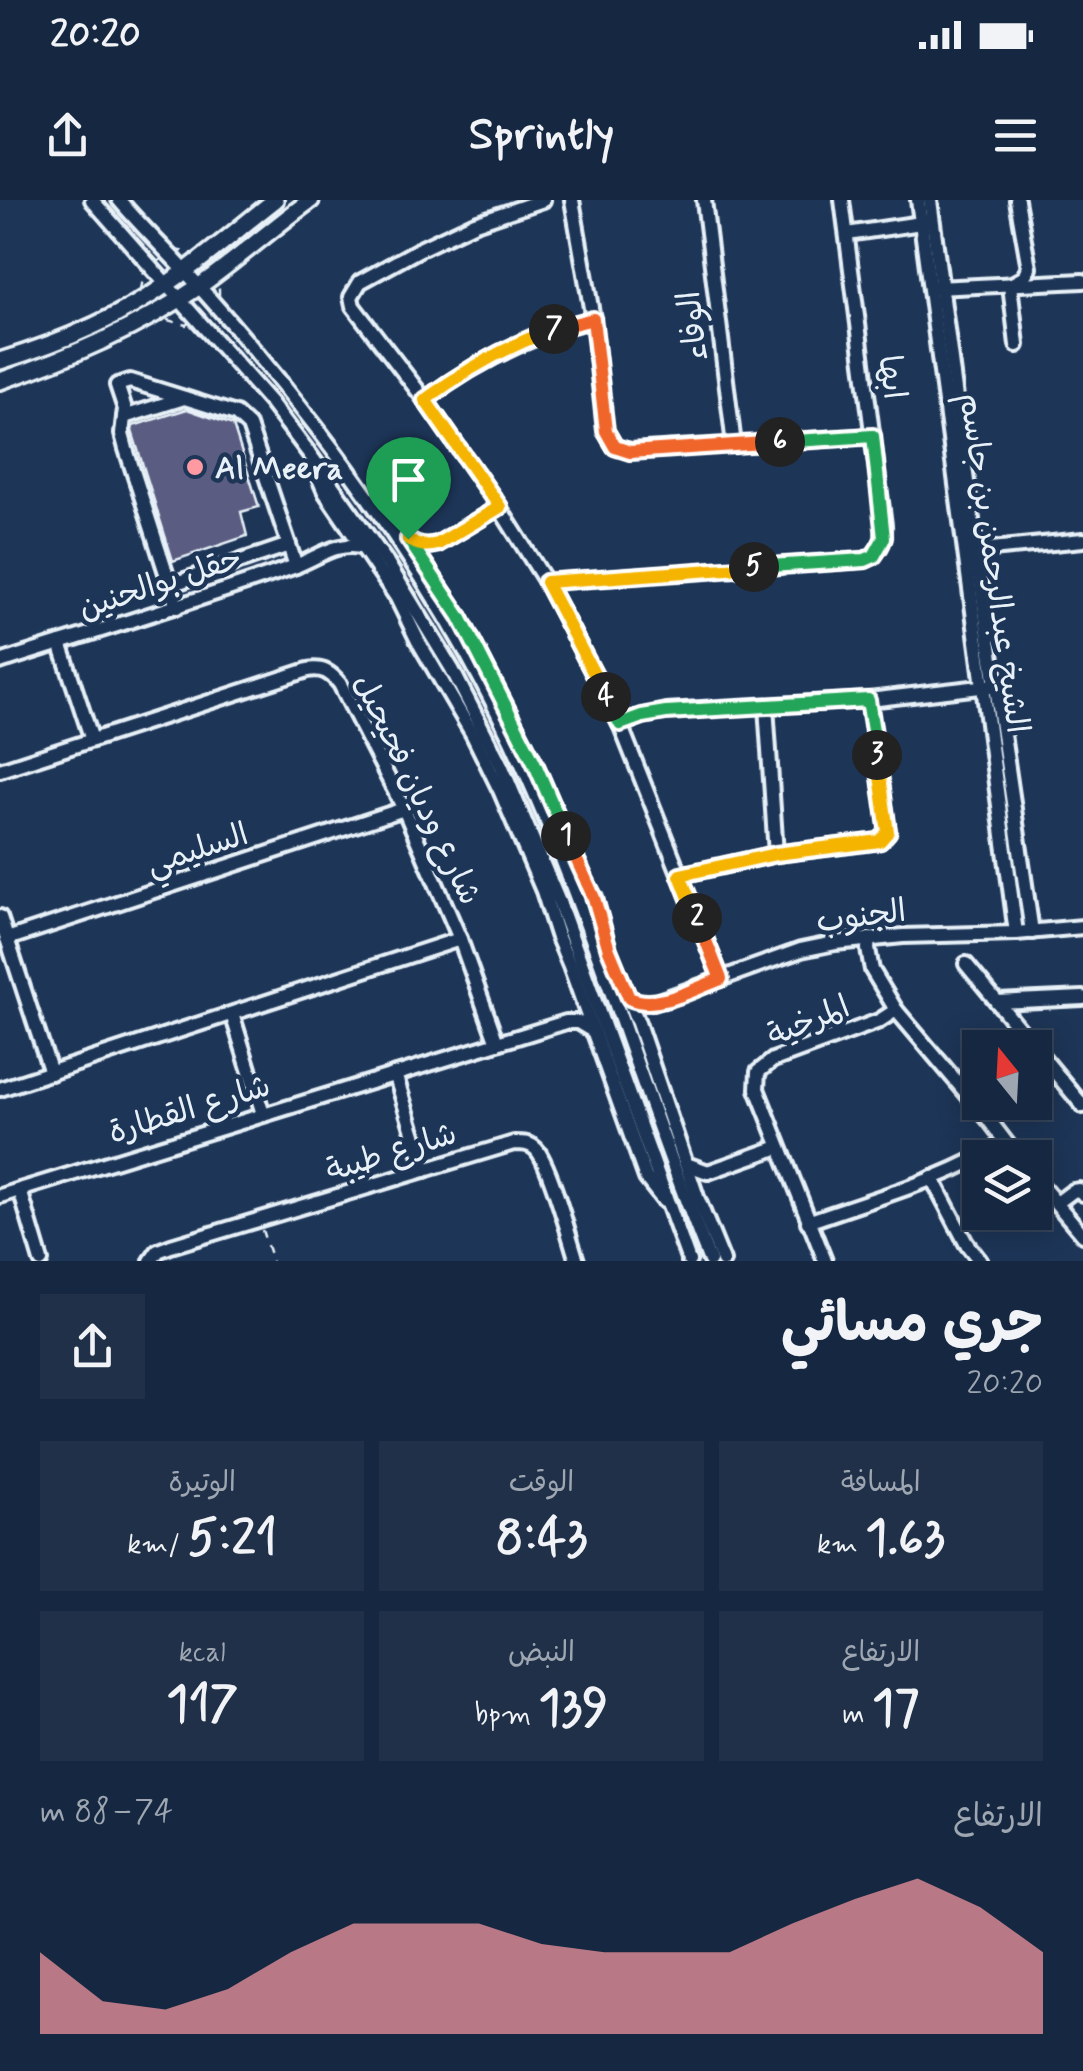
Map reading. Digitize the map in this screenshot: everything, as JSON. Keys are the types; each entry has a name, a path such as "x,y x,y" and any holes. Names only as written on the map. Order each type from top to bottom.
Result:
{"main road":[{"path":"0,360 89,327 167,285 275,200"},
{"path":"0,381 135,326 199,286 311,200"}],"street":[{"path":"92,200 312,456 388,564 452,670 514,794 572,938 689,1261"},
{"path":"119,200 186,271 296,402 372,502 448,621 520,759 576,895 710,1261"},
{"path":"543,200 448,236 360,282 351,297 357,314 425,400 500,507 546,582 620,724 721,979"},
{"path":"572,200 593,319 606,431 615,447 630,452 873,436"},
{"name":"الوفاء","path":"704,200 734,445"},
{"name":"ابها","path":"546,582 865,560 874,556 884,538 842,200"},
{"name":"الشيخ عبدالرحمن بن جاسم","path":"918,200 927,222 990,686 1032,932"},
{"name":"الشيخ عبدالرحمن بن جاسم","path":"927,222 930,200"},
{"path":"1010,285 1023,278 1029,268 1016,200"},
{"path":"846,234 927,222"},
{"path":"936,288 1083,280"},
{"path":"1010,285 1017,345"},
{"path":"425,400 502,350 559,327 593,319"},
{"path":"177,607 126,449 122,434 125,409 117,385 130,381 236,414 249,426 296,566"},
{"path":"124,418 184,398"},
{"path":"312,456 317,477 397,598 500,790 542,891 646,1178 668,1206"},
{"path":"372,502 392,516 460,617 534,762 594,898 697,1197 723,1261"},
{"path":"408,539 428,547 438,544 500,507"},
{"path":"334,547 343,526 341,514"},
{"path":"971,551 1083,540"},
{"path":"429,572 429,562 438,544"},
{"path":"170,585 289,545"},
{"name":"حقل بوالحنين","path":"0,662 177,607 296,566 334,547 364,548"},
{"path":"443,593 448,621"},
{"path":"418,641 452,670"},
{"path":"60,642 92,740"},
{"name":"شارع وديان فحيحيل","path":"0,770 317,668 333,675 404,809 460,939 497,1043"},
{"path":"620,724 666,712 868,700 990,686"},
{"name":"الشيخ عبدالرحمن بن جاسم","path":"990,686 1016,933"},
{"path":"680,875 776,854 880,841 888,832 868,700"},
{"path":"766,706 776,854"},
{"name":"السليمي","path":"7,939 404,809"},
{"path":"576,895 603,929"},
{"path":"0,917 51,1072"},
{"name":"الجنوب","path":"654,1003 818,946 869,939 1083,927"},
{"path":"570,966 572,938"},
{"name":"شارع وديان فحيحيل","path":"0,1089 460,939"},
{"path":"869,939 872,970 896,1010 1004,1140"},
{"path":"966,964 1021,1030"},
{"path":"566,1022 577,1007 579,994"},
{"path":"629,998 654,1003"},
{"path":"998,1002 1083,998"},
{"path":"638,1023 654,1003"},
{"name":"المرخية","path":"825,1261 757,1089 758,1072 772,1060 879,1021 896,1010"},
{"path":"232,1014 263,1114"},
{"path":"566,1022 578,1022 594,1032"},
{"name":"شارع القطارة","path":"0,1196 566,1022"},
{"path":"1052,1069 1083,1106"},
{"path":"395,1074 425,1170"},
{"name":"شارع طيبة","path":"151,1261 158,1251 170,1246 524,1142 532,1145 543,1160 578,1261"},
{"path":"697,1197 708,1172 779,1147"},
{"path":"686,1164 708,1172"},
{"path":"808,1222 962,1165"},
{"path":"932,1178 966,1243 980,1261"},
{"path":"20,1190 41,1261"},
{"path":"1057,1204 1073,1191 1083,1194"},
{"path":"1052,1198 1083,1235"}],"path":[{"path":"259,1219 272,1261"}],"building":[{"name":"Al Meera","path":"187,409 233,425 259,507 241,512 247,536 173,561 132,431 133,426"}],"place":[{"name":"Al Meera","path":"195,467"}],"route":[{"path":"593,319 606,431 610,442 620,450 873,436 884,538 874,556 865,560 546,582 620,724 666,712 868,700 888,832 880,841 776,854 680,875 721,979 654,1003 629,998 609,950 598,906 534,762 460,617 408,539 428,547 438,544 500,507 425,400 502,350 559,327 593,319"}]}
